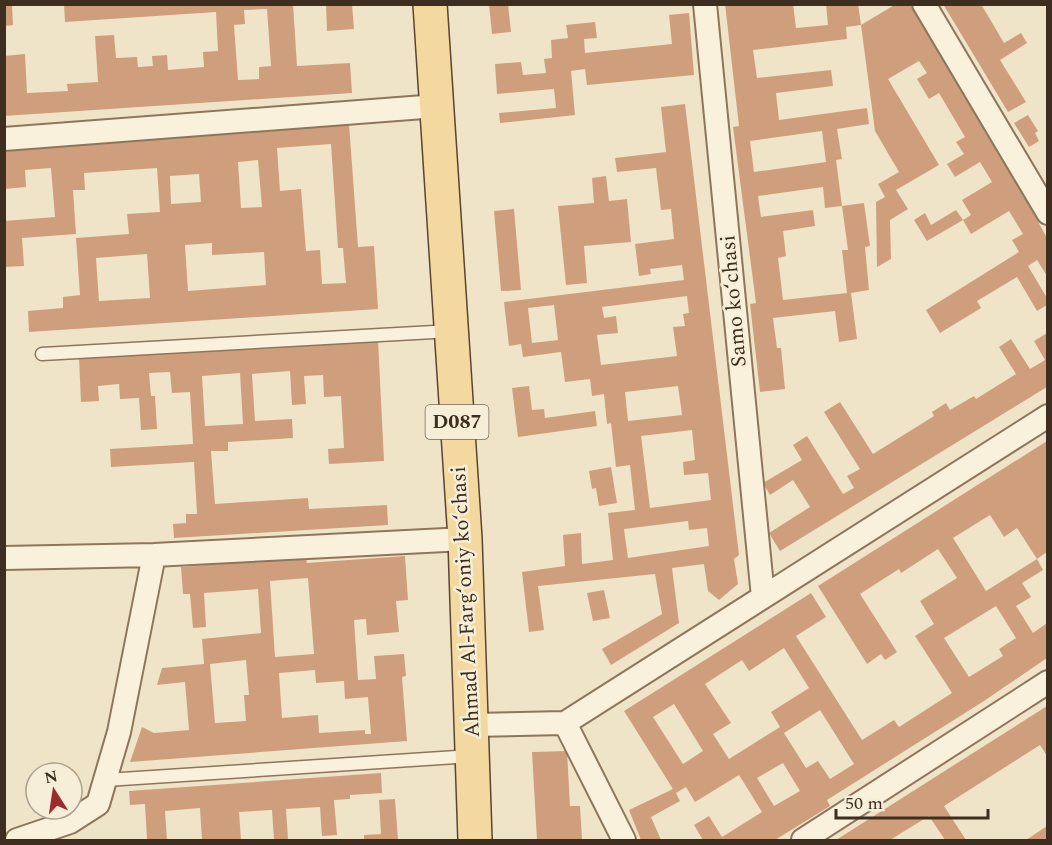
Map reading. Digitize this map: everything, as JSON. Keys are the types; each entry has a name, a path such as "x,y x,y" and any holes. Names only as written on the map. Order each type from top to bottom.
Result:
{"main road":[{"name":"Ahmad Al-Fargʻoniy koʻchasi","path":"430,4 465,539 475,840"}],"street":[{"name":"Samo koʻchasi","path":"705,4 763,597"},
{"path":"924,4 1047,213"},
{"path":"4,139 437,106"},
{"path":"473,740 565,723 1047,416"},
{"path":"4,558 154,555 465,539"},
{"path":"16,840 70,822 98,804 119,732 154,555"},
{"path":"803,840 1047,682"},
{"path":"565,723 624,840"}],"lane":[{"path":"42,354 452,331"},
{"path":"106,780 473,740"}],"building":[{"path":"5,4 12,4 13,25 5,26"},
{"path":"64,4 293,4 297,66 350,63 352,93 4,116 4,56 25,54 27,93 68,91 67,84 98,82 95,36 114,35 116,58 137,57 138,67 153,66 152,56 167,55 168,70 204,67 203,52 218,51 216,12 65,22","holes":["267,9 271,66 259,67 259,79 238,80 234,25 245,24 244,10"]},
{"path":"326,4 352,4 354,29 327,31"},
{"path":"489,4 508,4 511,32 492,34"},
{"path":"725,4 793,4 796,28 828,25 826,4 858,4 861,25 846,27 847,39 753,50 757,78 831,70 833,86 776,93 779,120 867,108 869,124 837,129 842,159 836,160 842,206 864,203 870,246 865,247 869,290 851,293 857,339 839,342 835,311 773,318 777,348 781,348 785,389 760,392 750,304 756,303 733,127 739,126","holes":["822,131 826,162 754,172 750,141","823,187 825,208 842,206 848,250 842,250 847,293 783,300 778,258 786,256 783,231 815,226 813,210 761,217 758,196"]},
{"path":"896,4 910,4 1047,238 1047,276 1037,260 1028,266 1047,298 1047,305 1037,311 1017,277 977,301 981,308 940,333 926,310 1019,252 1012,240 1023,234 1009,211 971,234 963,220 971,215 962,200 992,182 980,162 955,177 947,164 964,154 956,142 965,137 939,93 929,99 917,79 927,73 919,61 888,79 939,165 896,190 908,209 890,220 891,259 877,267 876,202 885,197 878,184 899,172 875,131 861,25"},
{"path":"943,4 981,4 1004,43 1021,33 1027,43 1000,60 1026,102 1008,112"},
{"path":"689,13 694,75 587,85 585,69 571,71 575,115 500,123 499,113 556,108 554,89 497,94 495,64 521,62 523,75 546,73 544,59 552,58 551,40 568,38 566,25 595,22 597,38 584,39 585,53 672,44 669,15"},
{"path":"685,104 739,555 734,559 738,584 719,600 708,591 704,564 672,568 679,623 611,665 602,649 662,614 655,574 538,586 544,630 529,632 522,572 565,566 563,535 581,533 582,564 613,560 608,513 635,510 630,465 616,467 611,423 607,424 604,394 592,396 590,379 565,382 561,352 523,357 521,344 509,346 504,302 684,280 682,265 650,269 651,274 639,276 635,244 674,239 671,209 661,210 656,168 617,172 615,158 666,152 661,107","holes":["687,296 689,313 683,314 685,326 673,327 677,356 601,365 597,335 618,333 616,316 604,318 602,307","554,305 558,340 532,343 528,308","678,386 682,415 628,421 625,392","692,430 695,460 683,462 684,475 708,473 711,500 650,508 641,436","688,521 689,530 707,528 709,546 628,558 624,529"]},
{"path":"1028,115 1038,131 1035,133 1039,141 1029,147 1014,123"},
{"path":"349,124 358,247 374,246 378,309 29,332 28,311 63,308 63,297 80,295 76,238 129,234 127,214 160,212 157,168 84,173 85,190 73,190 76,234 22,238 24,266 4,267 4,221 55,217 51,168 25,170 26,187 4,189 4,147","holes":["331,144 338,248 343,248 346,283 322,284 320,250 306,251 301,189 280,191 277,148","258,160 262,207 241,208 238,162","199,174 201,202 171,204 170,176","212,243 212,255 264,252 266,285 188,291 185,245","147,254 150,298 99,301 96,258"]},
{"path":"606,176 609,201 627,199 631,242 584,246 587,283 566,285 558,206 594,203 592,178"},
{"path":"514,209 521,290 501,291 494,211"},
{"path":"956,210 963,220 927,241 914,220 925,213 931,225"},
{"path":"1047,333 1047,387 780,551 769,533 810,507 793,480 770,495 763,483 802,460 793,445 807,436 843,494 854,488 847,476 860,469 824,412 840,402 873,454 934,416 932,412 946,403 950,410 974,396 976,399 1016,374 999,347 1011,339 1030,369 1045,360 1034,341"},
{"path":"378,340 384,461 329,464 328,449 344,448 341,396 324,397 323,375 304,376 306,404 292,405 290,371 252,374 255,421 292,419 293,438 228,442 228,451 211,451 215,504 308,498 309,509 387,505 388,525 174,538 173,524 186,523 186,514 197,514 194,462 111,467 110,449 193,444 190,392 172,393 170,372 149,373 151,396 155,396 157,429 141,430 139,398 120,399 119,384 98,386 99,401 81,402 79,358","holes":["240,373 243,424 205,426 202,376"]},
{"path":"529,386 532,410 544,409 545,418 595,411 597,426 518,437 512,388"},
{"path":"1047,441 1047,552 1037,559 1043,570 1022,583 1031,597 1016,606 1033,633 1047,623 1047,658 984,701 827,800 830,806 775,840 703,840 694,825 709,816 722,837 762,812 739,775 695,802 686,787 676,793 680,801 651,817 661,840 641,840 629,810 673,789 624,711 811,593 826,617 796,636 862,740 894,720 899,727 952,693 915,636 934,624 920,601 957,578 938,549 901,573 899,569 860,594 897,652 885,660 881,654 867,664 818,586","holes":["990,515 1004,537 1017,528 1037,559 986,591 953,538","996,606 1016,638 999,649 1003,656 969,677 944,638","784,648 809,688 771,712 780,727 729,759 713,734 731,723 705,684 742,660 749,671","674,704 703,751 683,764 653,717","820,710 854,764 830,779 818,761 806,768 784,733","783,763 800,791 774,806 757,778"]},
{"path":"611,467 617,503 599,506 596,488 592,489 589,471"},
{"path":"405,556 408,600 396,601 399,632 367,635 366,619 354,620 358,680 376,679 374,656 404,654 406,676 402,677 407,741 130,762 142,727 154,733 189,730 185,682 157,685 162,668 204,664 202,639 261,633 258,589 204,593 206,627 193,628 190,594 183,594 181,567 306,558 307,563","holes":["308,578 314,654 275,657 270,581","246,660 249,695 244,695 246,721 215,723 210,664","315,670 316,683 344,681 345,699 368,697 371,734 365,734 365,730 319,733 318,715 282,718 279,673"]},
{"path":"604,590 610,618 593,621 587,593"},
{"path":"1047,706 1047,756 1040,745 944,806 966,840 945,840 929,816 890,840 836,840"},
{"path":"567,751 570,806 580,806 582,839 537,840 532,752"},
{"path":"381,773 382,793 350,795 350,799 334,800 337,835 322,836 320,807 286,809 288,839 274,840 272,810 239,812 241,840 202,840 200,808 165,811 167,840 147,840 145,804 130,805 129,791"},
{"path":"395,799 398,840 364,840 364,835 381,834 379,800"},
{"path":"1047,826 1047,840 1026,840"}]}
